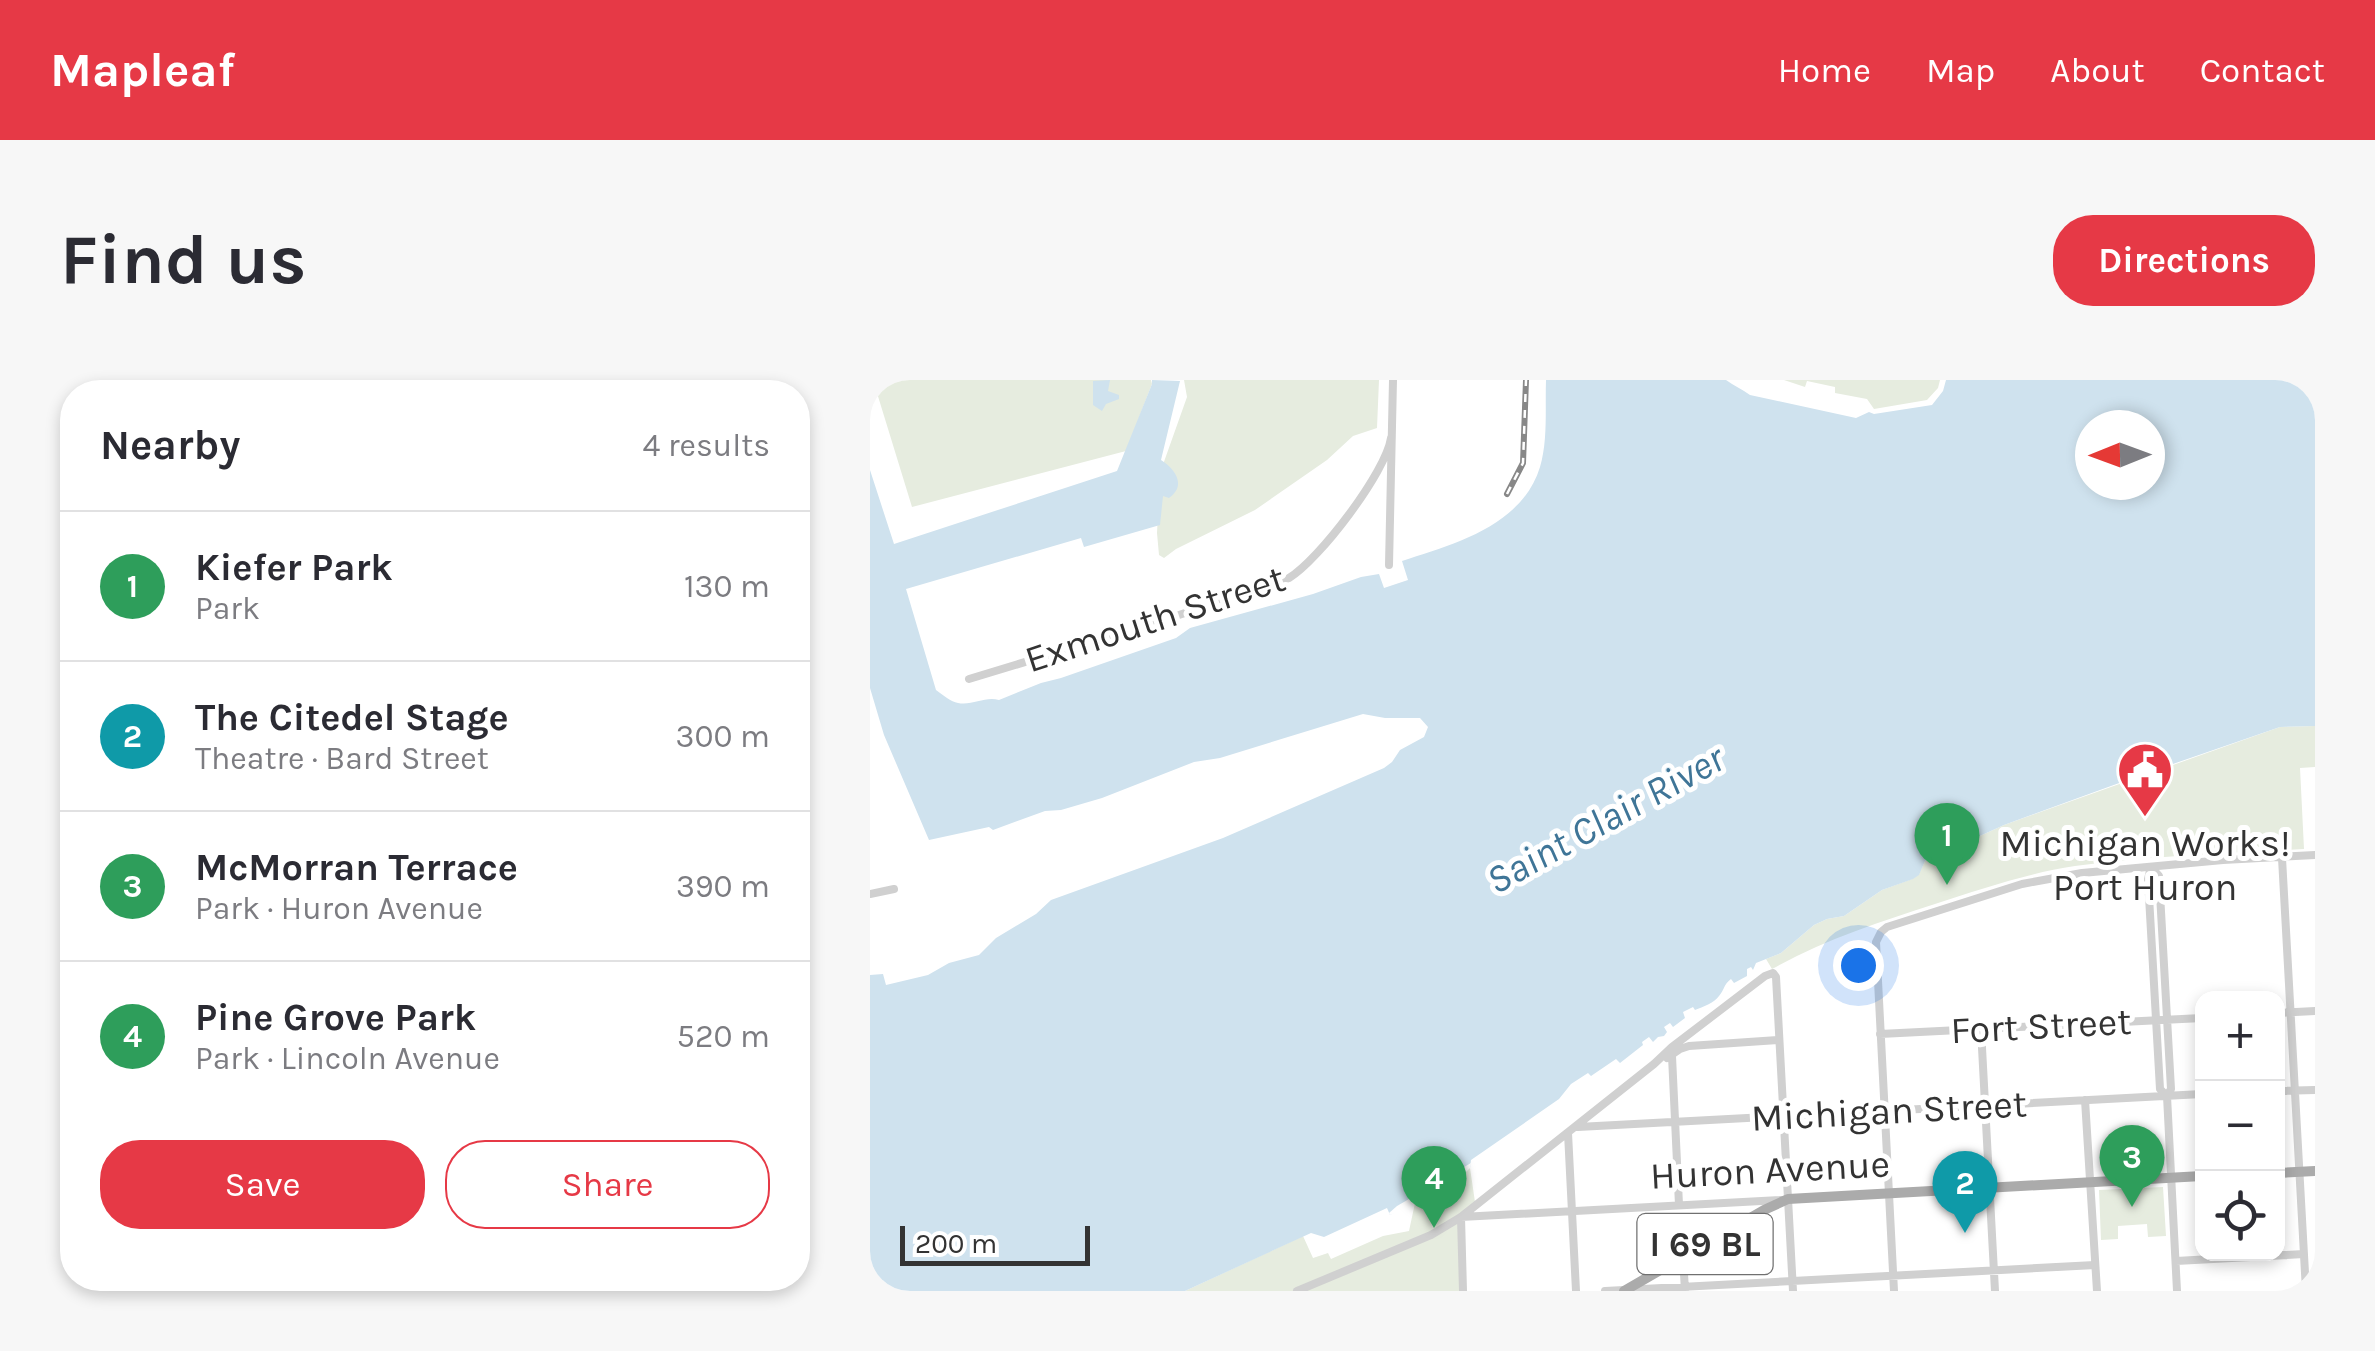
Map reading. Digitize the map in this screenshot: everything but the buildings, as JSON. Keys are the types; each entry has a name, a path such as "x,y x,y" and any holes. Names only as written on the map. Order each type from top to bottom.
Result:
{"main road":[{"path":"2285,1173 2315,1171"},
{"name":"Huron Avenue","path":"1788,1199 2195,1176"},
{"name":"I 69 BL","path":"1625,1290 1788,1199"}],"street":[{"name":"Exmouth Street","path":"1389,565 1392,380"},
{"name":"Exmouth Street","path":"969,679 1289,578 1305,567 1346,517 1384,460 1391,438"},
{"path":"1894,1291 1878,935 1887,927 2022,884 2082,873 2315,855"},
{"path":"2282,858 2306,1291"},
{"path":"2152,867 2159,876 2168,1020 2171,1088 2167,1096 2177,1291"},
{"path":"2152,867 2148,879 2155,1020 2160,1089 2167,1096"},
{"path":"870,894 894,889"},
{"path":"1297,1291 1431,1234 1461,1217 1672,1047 1773,973 1792,1286"},
{"path":"2285,1012 2315,1011"},
{"name":"Fort Street","path":"1880,1034 2195,1018"},
{"path":"1981,1029 1994,1291"},
{"path":"1654,1064 1688,1046 1778,1040"},
{"path":"1672,1056 1679,1205"},
{"path":"2285,1091 2315,1090"},
{"name":"Michigan Street","path":"1572,1130 2195,1094"},
{"path":"2085,1100 2097,1291"},
{"path":"1572,1130 1576,1291"},
{"name":"Huron Avenue","path":"1461,1217 1788,1199"},
{"path":"1461,1217 1463,1291"},
{"path":"2176,1261 2304,1254"},
{"path":"1683,1256 1685,1289"},
{"path":"1605,1291 1792,1286 2095,1265"}],"shaded area":[{"path":"873,380 1151,380 1152,384 1126,451 912,507"},
{"path":"1184,380 1379,380 1377,428 1353,436 1327,460 1255,510 1164,558 1159,555 1157,533 1160,473 1187,397"},
{"path":"1784,380 1940,380 1927,400 1874,409 1867,399 1835,393 1835,387 1807,381 1805,387"},
{"path":"2315,726 2315,767 2300,768 2304,849 2161,857 2057,869 1987,887 1873,925 1772,969 1766,959 1781,953 1814,925 1844,916 1882,890 1912,879 1925,861 2004,825 2280,727"},
{"path":"1470,1168 1475,1202 1458,1215 1462,1291 1185,1291 1303,1236 1313,1258 1328,1253 1331,1259 1383,1236 1409,1231 1415,1203"},
{"path":"2163,1187 2166,1236 2148,1237 2147,1224 2118,1226 2118,1239 2101,1240 2099,1190"}],"water":[{"path":"1110,380 1108,391 1119,395 1119,399 1106,404 1102,411 1093,405 1093,381"},
{"name":"Saint Clair River","path":"1152,380 1180,381 1161,460 1171,468 1178,483 1169,498 1163,496 1160,525 1084,547 1081,538 906,589 936,690 963,704 999,700 1176,638 1190,628 1361,577 1379,574 1384,588 1408,580 1402,561 1484,530 1518,504 1531,487 1544,446 1546,380 1726,380 1750,395 1856,418 1869,412 1932,405 1946,380 2315,380 2315,726 2280,727 2144,774 2004,825 1925,861 1913,879 1882,890 1844,916 1814,925 1781,953 1756,963 1753,970 1747,969 1747,976 1734,983 1731,979 1714,1001 1683,1012 1685,1018 1673,1027 1670,1023 1664,1027 1664,1036 1653,1042 1649,1037 1620,1063 1616,1059 1571,1084 1559,1099 1471,1160 1470,1168 1460,1176 1390,1215 1387,1208 1324,1237 1311,1233 1185,1291 870,1291 870,975 883,974 886,985 928,975 949,963 979,955 996,938 1051,900 1223,838 1384,768 1400,750 1424,737 1428,727 1420,718 1363,714 1220,758 1194,762 1102,798 1045,811 993,830 989,827 929,840 884,735 870,688 870,470 894,544 1117,471"}],"pier":[{"path":"1471,1163 1461,1177 1390,1215 1397,1206"}],"railway":[{"path":"1507,494 1523,463 1526,380"}],"place":[{"name":"Michigan Works! Port Huron","path":"2145,819"},
{"name":"Kiefer Park","path":"1947,885"},
{"name":"McMorran Terrace","path":"2132,1207"},
{"name":"Pine Grove Park","path":"1434,1228"},
{"name":"The Citedel Stage","path":"1965,1233"}]}
